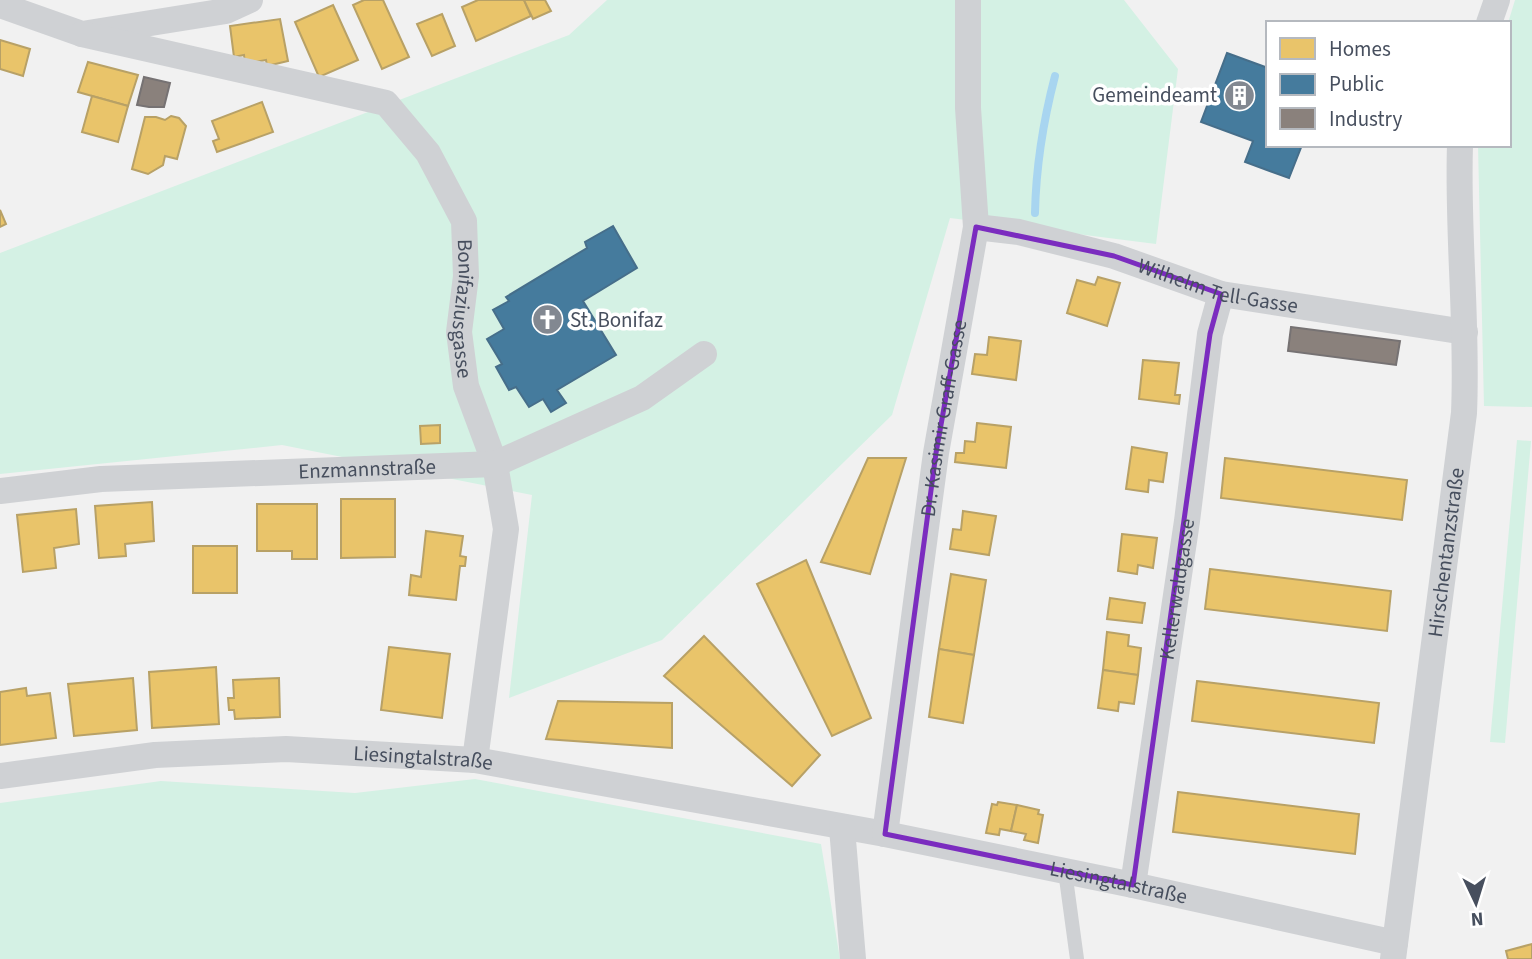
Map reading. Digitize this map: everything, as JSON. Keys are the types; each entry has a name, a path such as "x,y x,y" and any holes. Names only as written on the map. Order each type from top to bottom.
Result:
{"street":[{"path":"0,5 82,34 226,11 250,0"},
{"name":"Dr. Kasimir Graff-Gasse","path":"885,834 936,453 976,227 968,108 968,0"},
{"path":"1490,21 1497,0"},
{"name":"Bonifaziusgasse","path":"82,34 386,103 428,153 464,221 466,276 458,332 466,386 495,464 506,529 475,760"},
{"name":"Hirschentanzstraße","path":"1394,951 1464,412 1465,332 1458,200 1460,147"},
{"name":"Wilhelm Tell-Gasse","path":"976,227 1019,232 1114,256 1221,294 1465,332"},
{"name":"Kellerwaldgasse","path":"1133,885 1187,521 1210,334 1221,294"},
{"name":"Enzmannstraße","path":"0,491 101,479 495,464 642,398 705,354"},
{"name":"Liesingtalstraße","path":"0,776 155,755 286,749 475,760 885,834 1133,885 1394,951"},
{"path":"842,828 853,959"}],"lane":[{"path":"1065,871 1077,959"}],"highlighted area":[{"path":"976,227 1114,256 1221,294 1210,334 1133,885 885,834 936,453"}],"green space":[{"path":"607,0 1124,0 1178,69 1156,244 950,218 892,415 662,640 509,698 532,495 282,445 0,474 0,253 569,35"},
{"path":"1515,0 1532,0 1532,407 1484,406 1478,147 1511,147 1511,21 1509,21"},
{"path":"1517,440 1531,441 1505,743 1490,742"},
{"path":"475,779 821,844 840,959 0,959 0,803 161,781 355,793"}],"building: Homes":[{"path":"364,0 383,0 409,57 382,69 353,5"},
{"path":"478,0 524,0 531,16 476,41 462,7"},
{"path":"524,0 545,0 551,11 533,19"},
{"path":"333,5 358,60 319,77 295,22"},
{"path":"442,14 455,46 432,56 417,24"},
{"path":"280,19 288,61 267,66 266,60 245,64 244,55 234,57 230,26"},
{"path":"0,40 30,49 23,76 0,69"},
{"path":"88,62 138,75 128,106 78,92"},
{"path":"92,96 128,106 118,142 82,132"},
{"path":"262,102 273,132 217,152 213,141 219,139 212,121"},
{"path":"171,116 179,118 186,126 177,159 165,156 163,165 148,174 132,169 145,117 165,120"},
{"path":"0,210 6,224 0,227"},
{"path":"1098,277 1120,283 1107,326 1067,313 1077,280 1095,285"},
{"path":"989,337 1021,341 1016,380 972,374 975,354 987,355"},
{"path":"1143,360 1179,363 1175,395 1180,395 1179,404 1139,399"},
{"path":"977,423 1011,427 1006,468 955,462 956,453 964,453 965,441 975,442"},
{"path":"440,425 440,443 421,444 420,426"},
{"path":"1132,447 1167,453 1163,482 1149,480 1148,492 1126,489"},
{"path":"868,458 906,458 870,574 821,562"},
{"path":"1225,458 1407,480 1402,520 1221,498"},
{"path":"341,499 395,499 395,557 341,558"},
{"path":"152,502 154,541 125,544 126,556 99,558 95,506"},
{"path":"257,504 317,504 317,559 292,559 292,551 257,551"},
{"path":"76,509 79,544 54,548 56,568 23,572 17,515"},
{"path":"963,511 996,516 989,555 950,549 953,529 961,530"},
{"path":"426,531 463,536 460,556 466,557 465,566 460,566 456,600 409,595 411,575 421,577"},
{"path":"1122,534 1157,538 1153,568 1138,565 1137,574 1118,571"},
{"path":"193,546 237,546 237,593 193,593"},
{"path":"806,560 871,718 832,736 757,584"},
{"path":"1210,569 1391,591 1387,631 1205,609"},
{"path":"951,574 986,580 974,655 939,649"},
{"path":"1110,598 1145,603 1142,623 1107,619"},
{"path":"1107,632 1129,635 1128,646 1141,648 1138,675 1103,670"},
{"path":"704,636 820,755 792,786 664,676"},
{"path":"389,647 450,654 442,718 381,710"},
{"path":"939,649 974,655 963,723 929,717"},
{"path":"216,667 219,724 152,728 149,672"},
{"path":"1103,670 1138,675 1134,704 1119,702 1118,711 1098,708"},
{"path":"133,678 137,730 74,736 68,684"},
{"path":"279,678 280,717 235,719 234,710 229,710 228,698 234,698 233,680"},
{"path":"1197,681 1379,703 1374,743 1192,721"},
{"path":"26,688 27,696 50,693 56,738 0,745 0,692"},
{"path":"558,701 672,703 672,748 546,739"},
{"path":"1178,792 1359,814 1355,854 1173,832"},
{"path":"998,802 1017,805 1011,831 1000,829 999,835 986,833 992,804 997,805"},
{"path":"1017,805 1039,810 1038,814 1043,815 1038,843 1024,840 1026,834 1011,831"},
{"path":"1532,944 1532,959 1508,959 1506,951"}],"building: Public":[{"name":"Gemeindeamt","path":"1227,53 1266,67 1266,147 1301,147 1289,178 1245,162 1253,141 1201,122"},
{"name":"St. Bonifaz","path":"613,226 637,268 583,301 616,355 557,390 566,403 551,412 543,399 529,407 516,387 509,390 496,367 502,364 487,339 504,329 493,310 509,301 506,297 587,248 585,242"}],"building: Industry":[{"path":"144,77 170,83 164,107 137,105"},
{"path":"1291,327 1400,341 1396,365 1288,351"}],"waterway":[{"path":"1035,213 1041,144 1055,76"}],"place":[{"name":"Gemeindeamt","path":"1240,95"},
{"name":"St. Bonifaz","path":"547,320"}]}
